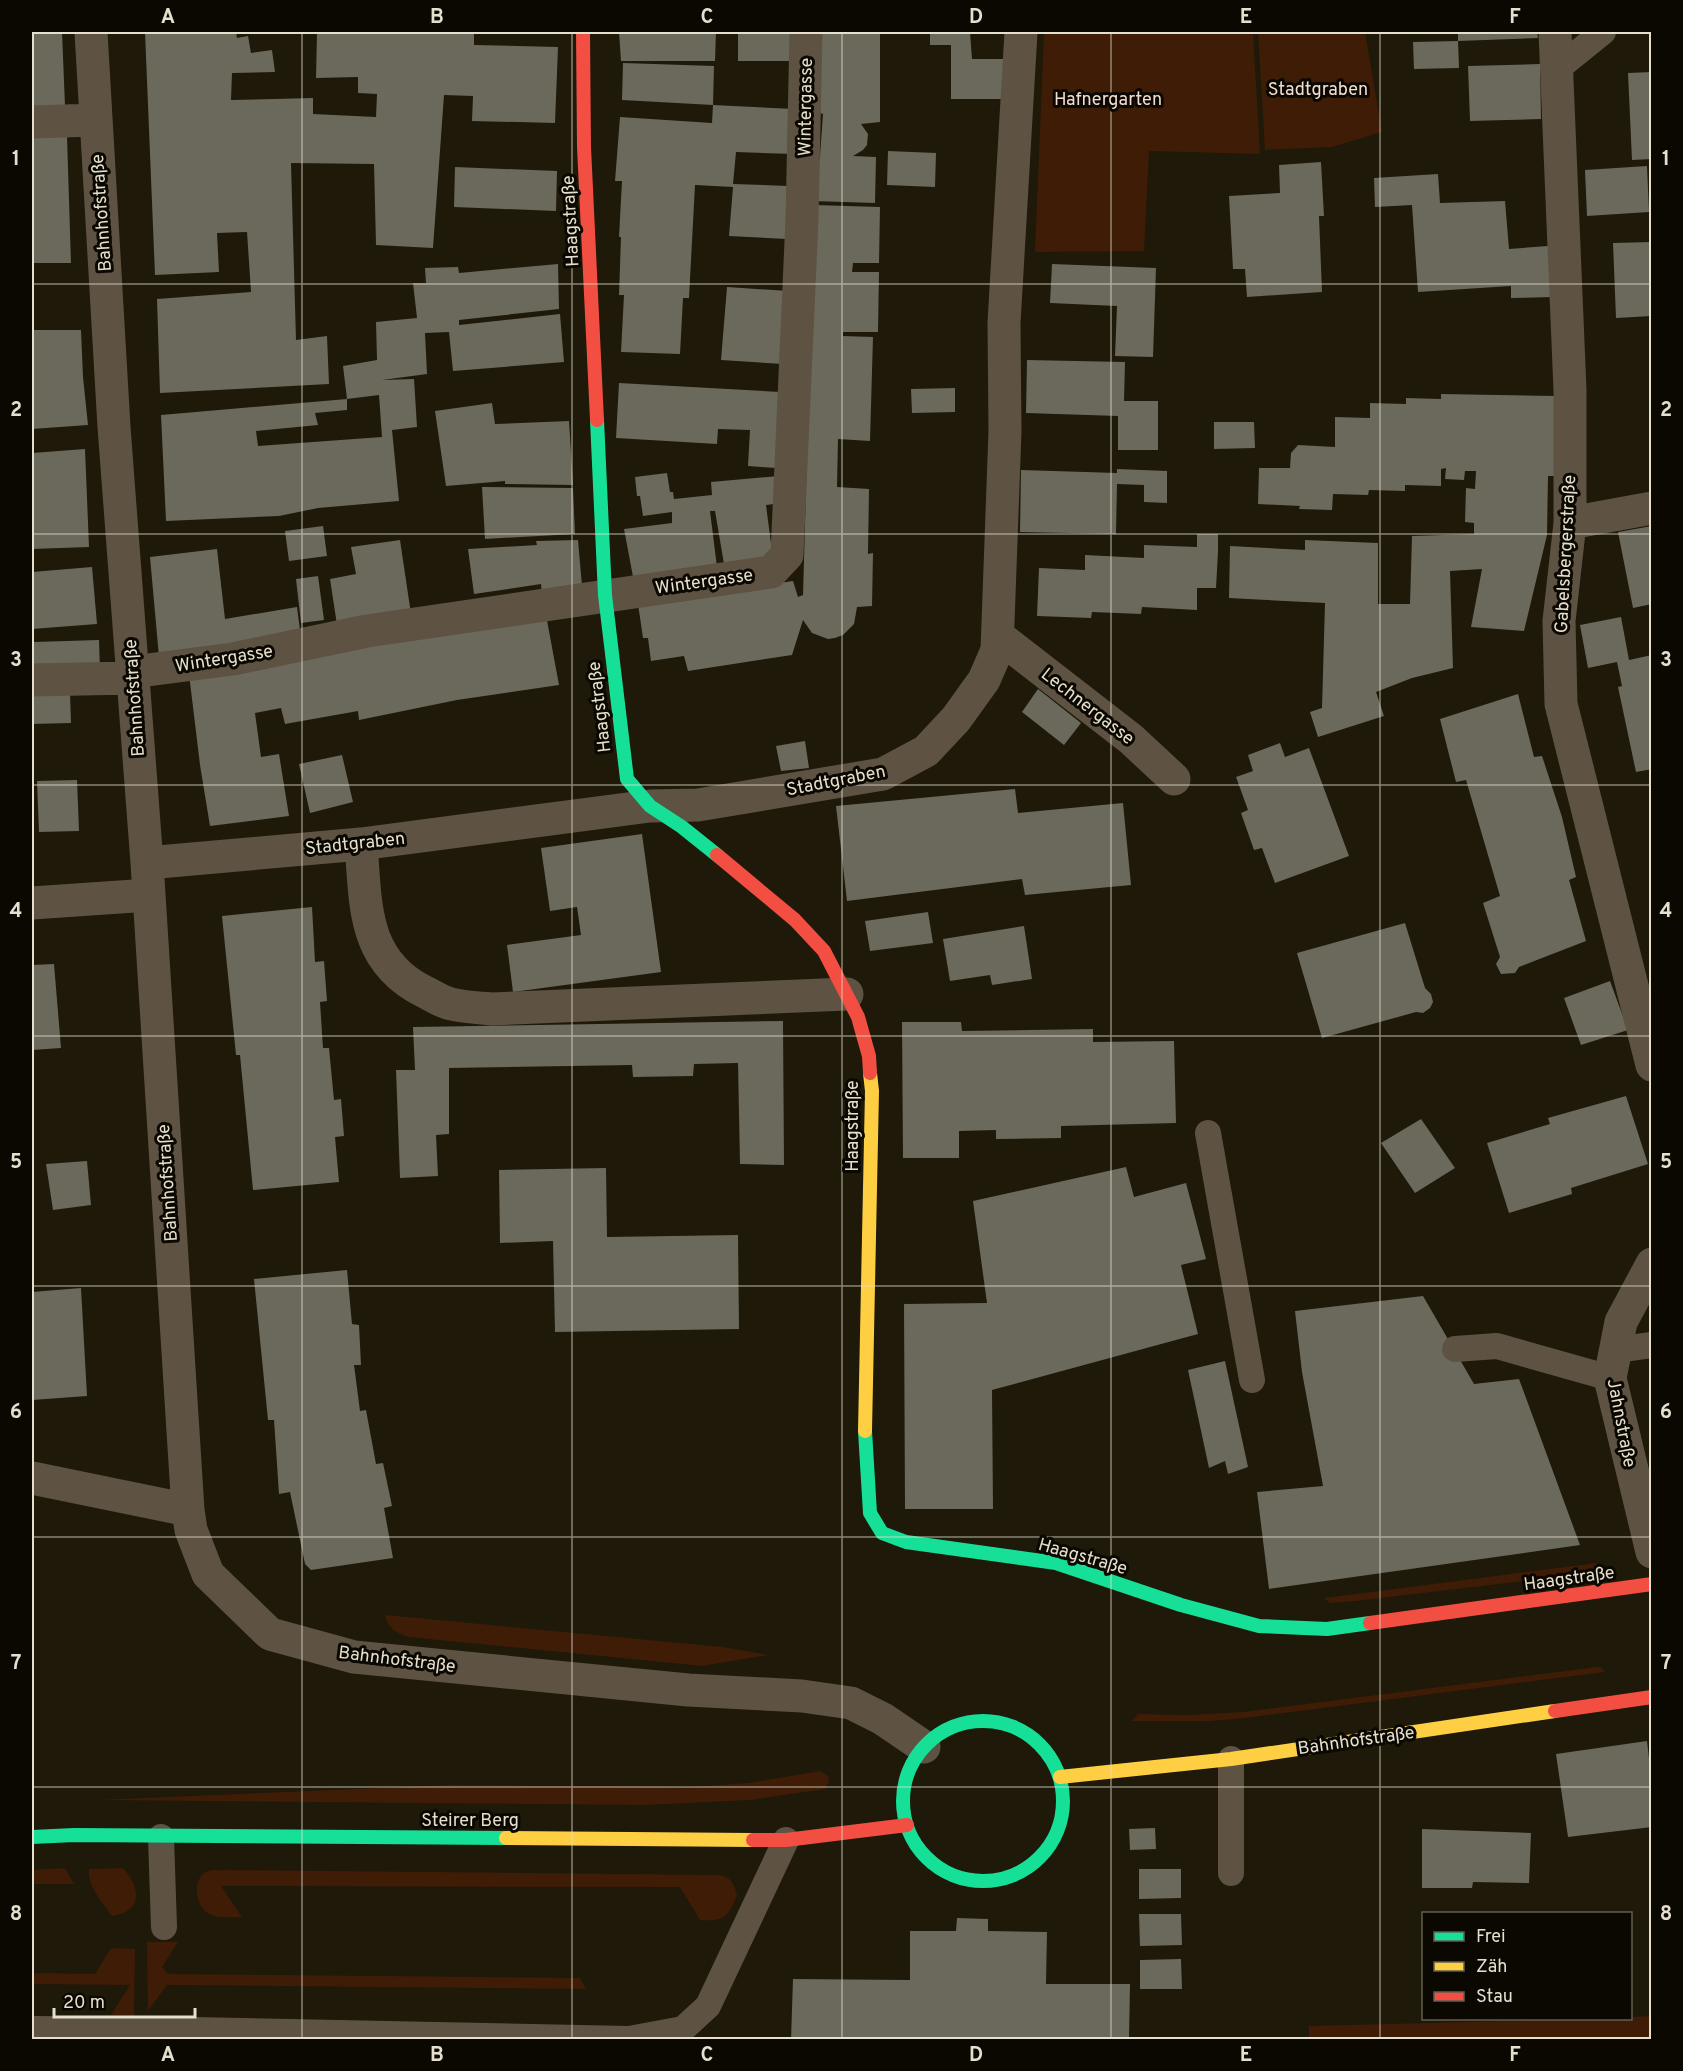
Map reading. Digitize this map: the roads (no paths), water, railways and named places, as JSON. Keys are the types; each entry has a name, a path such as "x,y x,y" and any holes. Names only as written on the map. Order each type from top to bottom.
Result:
{"street":[{"name":"Bahnhofstraße","path":"91,32 114,427 148,879 188,1510 191,1530 208,1574 270,1634 354,1657 688,1690 802,1695 851,1703 883,1719 924,1747"},
{"name":"Haagstraße","path":"583,32 584,147 605,595 627,778 650,806 682,826 795,920 824,951 858,1017 869,1056 872,1092 865,1451 870,1513 882,1533 906,1542 1056,1563 1181,1605 1259,1626 1327,1629 1652,1584"},
{"name":"Wintergasse","path":"32,680 132,675 233,659 367,631 771,572 787,555 802,219 806,32"},
{"name":"Stadtgraben","path":"32,903 148,879 361,844 650,806 698,804 883,774 926,751 964,709 984,680 997,650 1004,442 1004,323 1021,32"},
{"name":"Gabelsbergerstraße","path":"1555,32 1570,390 1570,524 1559,621 1562,704 1652,1065"},
{"path":"32,122 95,120"},
{"path":"1570,524 1652,508"},
{"name":"Lechnergasse","path":"998,636 1131,739 1174,779"},
{"path":"361,844 367,915 374,942 389,966 414,987 449,1004 492,1010 847,994"},
{"name":"Jahnstraße","path":"1652,1264 1621,1322 1613,1364 1652,1552"},
{"path":"32,1478 188,1510"},
{"name":"Bahnhofstraße","path":"1059,1778 1231,1759 1652,1697"},
{"path":"976,1721 1000,1723 1023,1731 1033,1738 1051,1758 1059,1778 1064,1795 1057,1834 1050,1846 1032,1865 1009,1877 996,1880 976,1880 944,1871 925,1855 911,1836 907,1825 904,1790 911,1766 924,1747 953,1726 976,1721"},
{"name":"Steirer Berg","path":"32,1837 74,1835 786,1840 907,1825"}],"lane":[{"path":"1556,70 1603,32"},
{"path":"1208,1133 1252,1380"},
{"path":"1455,1349 1497,1346 1613,1364 1652,1345"},
{"path":"1231,1759 1231,1873"},
{"path":"161,1837 164,1927"},
{"path":"32,2029 629,2039 683,2029 708,2006 786,1840"}],"park label":[{"name":"Hafnergarten","path":"1108,99"}]}
